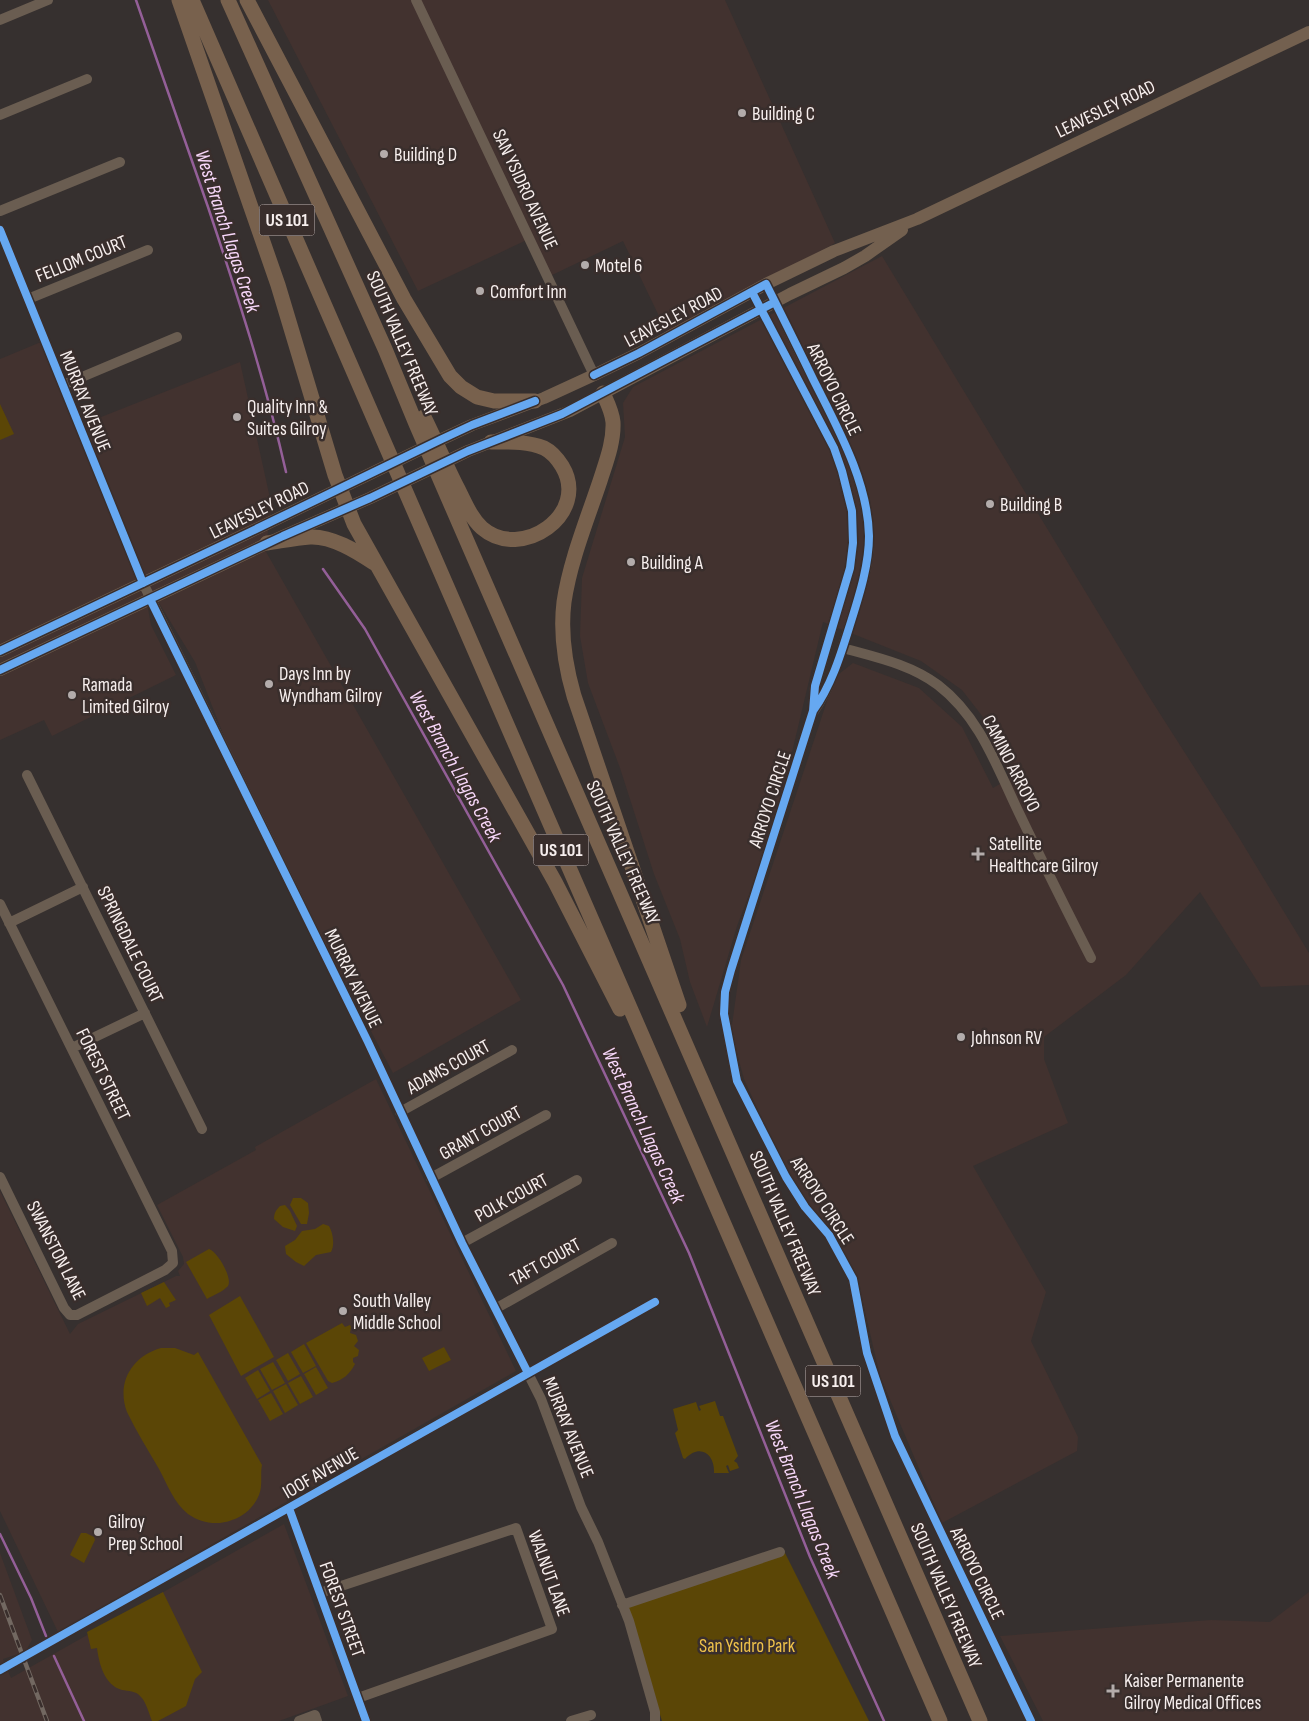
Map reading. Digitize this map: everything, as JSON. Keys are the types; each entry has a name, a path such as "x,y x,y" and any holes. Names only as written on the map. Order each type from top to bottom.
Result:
{"highway":[{"path":"179,0 278,284 339,488 355,527 564,897 712,1196"},
{"name":"US 101","path":"192,0 940,1721"},
{"name":"SOUTH VALLEY FREEWAY","path":"228,0 449,485 685,1041 980,1721"},
{"path":"247,0 404,299 450,376 461,387 477,397 494,401 535,401"},
{"path":"602,393 611,411 613,432 608,456 567,588 563,617 564,654 574,696 679,1006 685,1041"},
{"path":"449,485 476,521 484,529 499,537 516,540 537,534 562,515 568,500 568,485 565,471 555,456 544,448 524,443 491,442"},
{"path":"267,543 312,537 318,538 334,542 359,553 377,565"}],"main road":[{"name":"LEAVESLEY ROAD","path":"0,651 457,432 594,375 834,250 917,219 1309,32"},
{"name":"LEAVESLEY ROAD","path":"0,670 267,543 491,442 562,414 865,256 917,219"},
{"name":"SAN YSIDRO AVENUE","path":"594,375 602,393"}],"street":[{"path":"0,20 48,0"},
{"name":"SAN YSIDRO AVENUE","path":"416,0 594,375"},
{"path":"0,115 87,79"},
{"path":"0,211 120,162"},
{"name":"MURRAY AVENUE","path":"0,230 150,599 368,1042 462,1243 548,1415 582,1507 629,1621 655,1712 655,1721"},
{"name":"FELLOM COURT","path":"28,299 148,250"},
{"name":"ARROYO CIRCLE","path":"766,284 853,465 865,507 868,540 862,588 843,648 825,694 813,711"},
{"name":"ARROYO CIRCLE","path":"752,292 834,448 852,511 853,543 850,568 815,686 813,711 725,992 724,1014 737,1081 786,1177 805,1207 829,1235 853,1280 867,1353 895,1436 1030,1721"},
{"path":"62,385 177,337"},
{"name":"CAMINO ARROYO","path":"843,648 899,664 936,684 955,699 978,728 988,747 1014,804 1091,958"},
{"name":"SPRINGDALE COURT","path":"27,776 202,1129"},
{"path":"9,923 83,887"},
{"name":"FOREST STREET","path":"0,904 172,1251 173,1261"},
{"path":"72,1048 145,1013"},
{"name":"ADAMS COURT","path":"400,1112 512,1050"},
{"name":"GRANT COURT","path":"431,1178 546,1115"},
{"name":"SWANSTON LANE","path":"0,1177 64,1308 70,1314 77,1315 165,1270 173,1261"},
{"name":"POLK COURT","path":"462,1243 577,1180"},
{"name":"TAFT COURT","path":"495,1309 612,1243"},
{"name":"IOOF AVENUE","path":"0,1671 655,1302"},
{"name":"FOREST STREET","path":"289,1508 366,1721"},
{"name":"WALNUT LANE","path":"320,1593 516,1528 552,1629 358,1698"},
{"path":"622,1605 780,1552"},
{"path":"571,1721 591,1715"},
{"path":"299,1721 316,1718"}],"shaded area":[{"path":"268,0 725,0 835,243 669,337 623,241 548,277 529,239 418,291"},
{"path":"882,256 1148,695 1238,836 1309,953 1309,985 1261,987 1200,892 1126,975 1044,1037 1044,1059 1068,1123 973,1166 1046,1292 1031,1341 1078,1437 1077,1451 942,1523 880,1376 857,1277 831,1231 793,1188 744,1079 731,1032 741,960 835,677 853,663 919,688 962,727 993,788 1015,775 993,730 962,690 921,661 823,622 773,832 737,926 707,1027 690,982 680,939 654,874 620,768 588,683 580,636 582,578 625,437 623,403 633,387"},
{"path":"41,342 81,425 240,362 272,507 265,550 521,1000 393,1073 248,798 195,662 142,575 151,625 176,675 52,736 44,720 0,740 0,359"},
{"name":"South Valley Middle School","path":"376,1079 516,1371 58,1632 0,1511 0,1191 70,1334 78,1324 176,1276 180,1276 178,1271 184,1264 183,1257 157,1205 256,1150 255,1147"},
{"path":"284,1524 348,1696 279,1721 0,1721 0,1553 32,1640 25,1652 3,1659 11,1678"},
{"path":"1309,1592 1309,1721 1043,1721 1000,1636 1211,1620 1270,1622"}],"green space":[{"path":"0,404 14,434 0,440"},
{"path":"293,1198 301,1198 308,1203 307,1224 301,1224 290,1205"},
{"path":"285,1205 297,1226 295,1231 283,1227 274,1219 277,1209"},
{"path":"323,1224 329,1226 332,1232 333,1243 331,1252 316,1255 304,1266 286,1254 285,1246 295,1240 302,1231 315,1229"},
{"path":"209,1249 216,1254 223,1265 229,1282 228,1286 223,1290 207,1299 186,1262"},
{"path":"164,1282 176,1300 169,1303 170,1306 166,1308 160,1298 147,1306 141,1293"},
{"path":"240,1296 274,1357 241,1376 209,1315"},
{"path":"342,1323 345,1327 350,1325 350,1333 356,1335 358,1341 354,1346 359,1350 358,1356 353,1358 355,1364 351,1371 340,1380 332,1383 328,1381 306,1343"},
{"path":"304,1344 316,1366 303,1373 291,1352"},
{"path":"444,1347 451,1360 429,1371 422,1358"},
{"path":"161,1348 175,1348 194,1355 198,1352 262,1465 259,1495 251,1507 236,1518 221,1523 209,1523 193,1517 183,1510 171,1493 127,1412 124,1391 125,1381 129,1372 142,1357"},
{"path":"288,1353 300,1374 288,1381 276,1360"},
{"path":"273,1362 285,1383 272,1390 260,1369"},
{"path":"316,1367 328,1388 316,1395 304,1374"},
{"path":"258,1370 270,1391 257,1399 245,1378"},
{"path":"301,1376 313,1397 300,1404 288,1383"},
{"path":"286,1384 298,1405 285,1413 273,1391"},
{"path":"271,1393 283,1414 270,1421 258,1400"},
{"path":"715,1401 720,1416 723,1416 738,1456 734,1461 739,1468 730,1471 728,1465 726,1466 729,1473 714,1473 712,1461 706,1453 701,1451 691,1454 685,1459 683,1458 675,1433 678,1430 673,1409 696,1402 699,1411 701,1410 699,1406"},
{"path":"81,1533 94,1537 95,1540 84,1563 70,1555"},
{"name":"San Ysidro Park","path":"785,1553 869,1721 662,1721 626,1606"},
{"path":"163,1592 202,1672 195,1679 186,1706 158,1721 152,1721 146,1704 138,1694 116,1687 107,1678 101,1667 97,1648 91,1649 87,1632"}],"waterway":[{"name":"West Branch Llagas Creek","path":"136,0 208,207 240,306 260,372 286,472"},
{"name":"West Branch Llagas Creek","path":"323,569 365,629 563,985 689,1253 810,1557 884,1721"},
{"path":"0,1534 31,1598 46,1636"},
{"path":"54,1656 84,1721"}],"railway":[{"path":"0,1595 47,1721"}],"cycle path":[{"path":"0,230 143,583"},
{"path":"594,375 639,353 766,284 850,455 863,495 867,515 869,548 859,594 834,671 825,692 813,711"},
{"path":"752,292 834,448 852,511 853,543 850,568 815,686 813,711 725,992 724,1014 737,1081 786,1177 805,1207 829,1235 853,1279 867,1353 895,1436 1031,1721"},
{"path":"0,670 468,451 562,414 775,302"},
{"path":"0,651 442,439 472,425 535,401"},
{"path":"150,599 368,1042 462,1243 528,1373"},
{"path":"0,1670 655,1302"},
{"path":"289,1508 366,1721"}],"place":[{"name":"Building C","path":"742,113"},
{"name":"Building D","path":"384,154"},
{"name":"Motel 6","path":"585,265"},
{"name":"Comfort Inn","path":"480,291"},
{"name":"Quality Inn & Suites Gilroy","path":"237,417"},
{"name":"Building B","path":"990,504"},
{"name":"Building A","path":"631,562"},
{"name":"Days Inn by Wyndham Gilroy","path":"269,684"},
{"name":"Ramada Limited Gilroy","path":"72,695"},
{"name":"Satellite Healthcare Gilroy","path":"978,854"},
{"name":"Johnson RV","path":"961,1037"},
{"name":"South Valley Middle School","path":"343,1311"},
{"name":"Gilroy Prep School","path":"98,1532"},
{"name":"Kaiser Permanente Gilroy Medical Offices","path":"1113,1691"}]}
